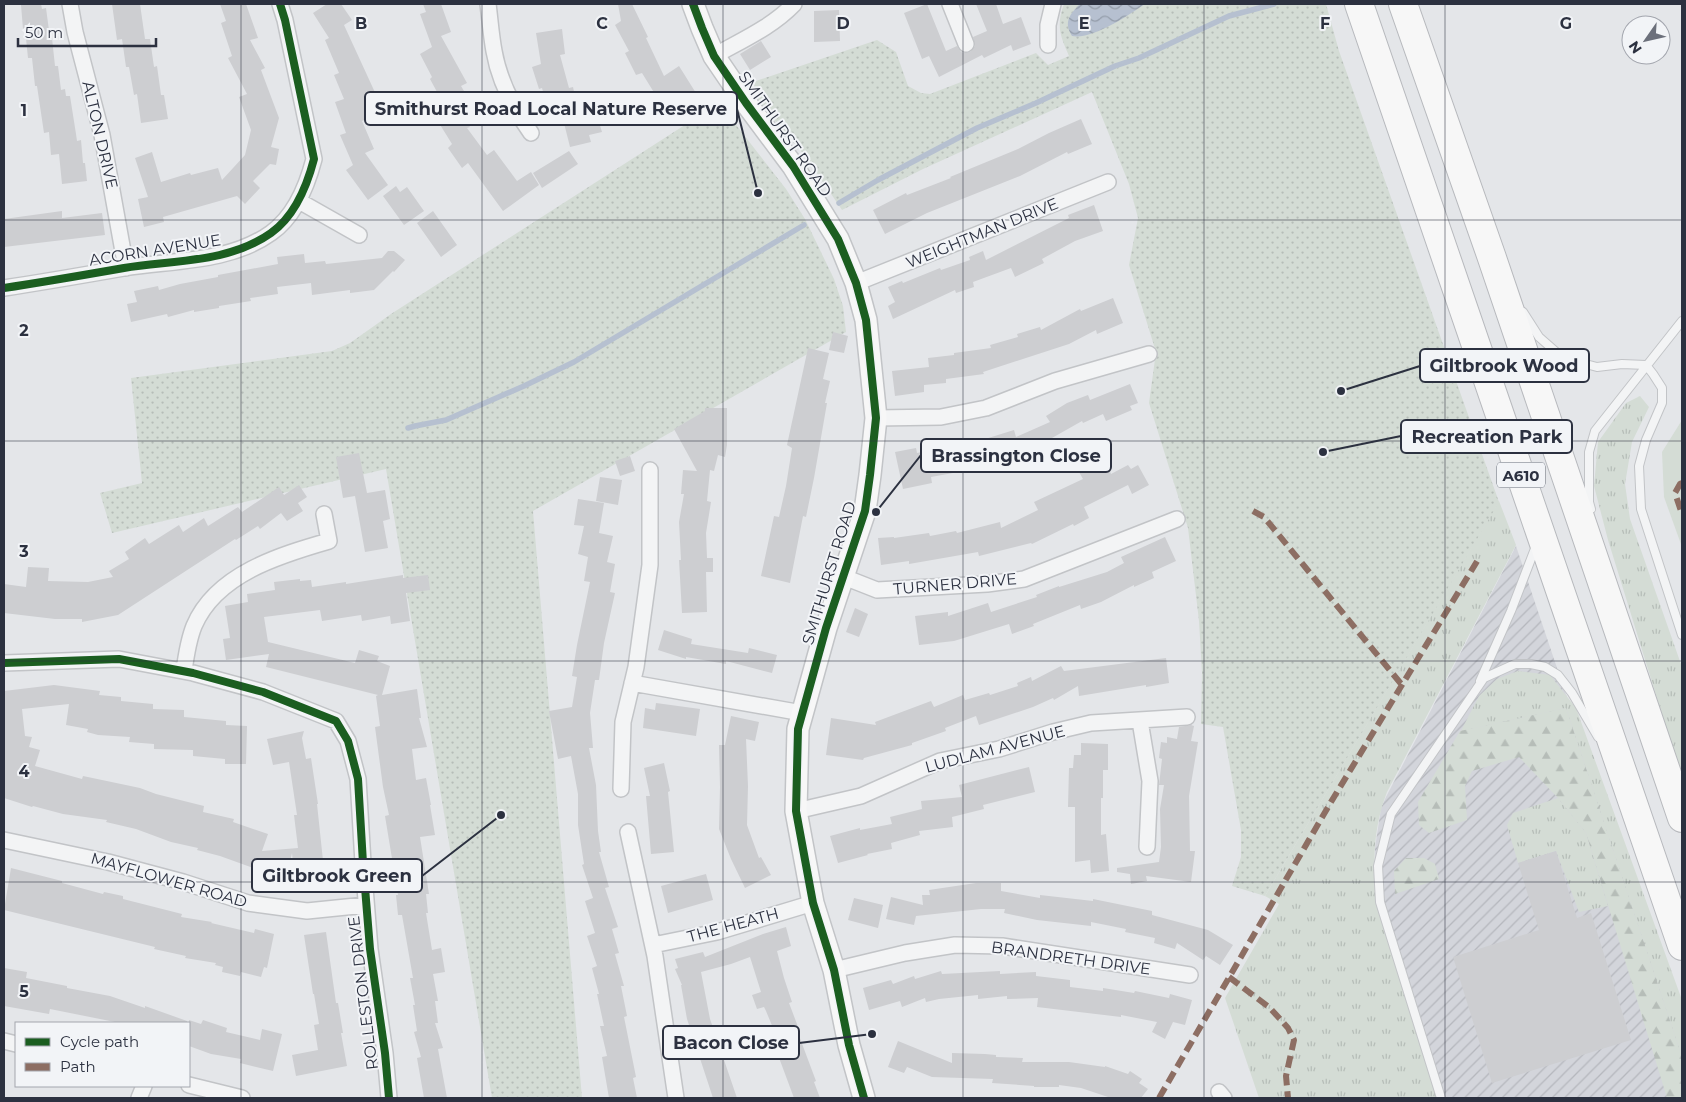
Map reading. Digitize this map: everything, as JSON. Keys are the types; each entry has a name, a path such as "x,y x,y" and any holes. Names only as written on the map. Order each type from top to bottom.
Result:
{"highway":[{"name":"A610","path":"1358,4 1682,946"},
{"name":"A610","path":"1403,4 1492,258 1682,818"}],"street":[{"name":"ALTON DRIVE","path":"70,4 75,32 102,135 126,268"},
{"name":"ACORN AVENUE","path":"4,288 126,268 185,262 232,252 256,242 272,232 299,201 308,181 314,159 280,4"},
{"path":"488,4 494,52 503,82 518,114 531,133"},
{"name":"SMITHURST ROAD","path":"693,4 714,56 793,166 838,239 856,283 866,320 876,418 865,511 826,628 798,729 796,811 813,903 834,970 849,1044 864,1098"},
{"path":"714,56 764,28 783,15 794,4"},
{"path":"950,4 966,44"},
{"path":"1048,44 1048,25 1053,4"},
{"name":"WEIGHTMAN DRIVE","path":"856,283 1108,182"},
{"path":"299,201 359,235"},
{"path":"876,418 941,417 986,408 1055,381 1149,354"},
{"path":"621,790 624,722 632,683 650,565 650,470"},
{"path":"184,671 187,647 194,625 207,604 230,582 264,563 330,541 324,514"},
{"name":"TURNER DRIVE","path":"844,577 878,590 987,584 1024,579 1177,519"},
{"name":"ROLLESTON DRIVE","path":"4,663 119,658 184,671 263,692 336,721 348,741 358,779 370,949 385,1053 389,1098"},
{"path":"632,683 802,713"},
{"name":"LUDLAM AVENUE","path":"796,811 861,796 940,761 999,749 1091,723 1187,717"},
{"path":"1140,721 1150,781 1147,847"},
{"path":"628,832 653,945 676,1098"},
{"name":"MAYFLOWER ROAD","path":"4,840 108,862 183,882 248,903 307,911 366,904"},
{"name":"THE HEATH","path":"653,945 717,932 813,903"},
{"name":"BRANDRETH DRIVE","path":"834,970 905,953 955,945 1002,946 1190,975"},
{"path":"190,1085 242,1098"}],"lane":[{"path":"1492,258 1515,298"},
{"path":"1519,306 1539,337 1563,358 1597,367 1622,364 1646,365"},
{"path":"1593,518 1589,502 1589,452 1595,431 1682,321"},
{"path":"1646,365 1662,388 1662,403 1646,440 1639,466 1641,509 1682,635"},
{"path":"1475,692 1518,595 1541,533"},
{"path":"1600,550 1608,602"},
{"path":"1441,1098 1380,902 1378,866 1390,814 1484,678 1515,664 1531,664 1545,667 1558,675 1572,693 1600,741"},
{"path":"1609,757 1627,789"}],"shaded area":[{"path":"1516,546 1682,1040 1682,1098 1445,1098 1381,907 1376,887 1375,848 1381,808"}],"green space":[{"path":"1064,4 1326,4 1339,51 1499,502 1265,896 1232,886 1241,857 1241,830 1223,727 1201,724 1202,673 1199,621 1188,528 1149,403 1156,352 1129,265 1138,218 1129,184 1092,92 923,169 842,210 806,157 744,85 877,40 896,52 908,86 921,93 930,94 1036,53 1048,65 1069,56 1060,30 1060,18"},
{"path":"719,103 786,189 805,219 834,279 843,306 846,332 533,511 582,1098 492,1098 386,469 112,533 100,493 142,483 131,378 332,351 350,343 391,314"},
{"path":"1640,396 1649,407 1632,442 1625,484 1630,519 1682,667 1682,779 1608,540 1594,486 1598,442 1626,403"},
{"path":"1682,420 1682,547 1664,497 1662,452"},
{"path":"1499,501 1516,545 1387,792 1376,834 1375,877 1380,906 1445,1098 1259,1098 1225,998 1279,904 1265,896"},
{"path":"1518,671 1550,675 1576,708 1682,1000 1682,1057 1566,708 1461,731 1479,696 1497,679"},
{"path":"1566,708 1682,1057 1682,1098 1667,1098 1586,833 1558,798 1519,757 1472,771 1465,786 1467,820 1429,833 1419,825 1418,802 1460,731"},
{"path":"1558,798 1586,833 1608,906 1579,912 1556,851 1518,863 1507,825 1513,813"},
{"path":"1406,858 1424,858 1435,864 1439,879 1395,894 1394,871"}],"water":[{"path":"1080,4 1145,4 1100,31 1072,36 1068,27 1069,18"}],"building":[{"path":"41,4 42,9 46,8 55,66 58,66 61,90 65,89 66,96 70,96 77,141 81,140 87,181 62,184 59,154 51,155 49,132 44,133 32,58 28,58 21,5"},
{"path":"112,4 140,4 145,39 150,39 154,67 157,66 161,95 164,95 168,119 141,123 137,94 134,95 129,67 126,67 122,39 117,40"},
{"path":"220,4 246,4 258,38 250,40 265,68 261,70 279,118 271,147 279,149 276,165 270,164 253,181 260,188 245,204 237,196 163,217 164,222 144,227 138,199 148,197 135,158 152,152 161,182 190,173 191,175 218,168 222,180 245,155 251,130 239,97 247,94 228,58 232,56 221,23 226,21"},
{"path":"327,4 341,4 352,20 344,25 384,112 362,121 374,149 365,153 388,185 368,200 346,170 353,165 340,135 346,133 335,102 344,99 334,75 339,73 325,40 329,38 313,13"},
{"path":"423,4 441,4 451,32 441,36 467,83 461,86 464,91 443,103 430,79 432,77 420,54 432,47 420,14 426,12"},
{"path":"618,4 632,4 664,76 679,66 701,101 671,120 642,73 636,75 625,53 629,51 615,25 621,21"},
{"path":"927,4 946,51 957,46 961,52 970,52 975,46 973,37 987,31 976,4 996,4 1003,24 1021,17 1031,44 1013,51 1011,45 984,58 982,55 939,77 929,56 922,59 904,13"},
{"path":"839,10 840,41 814,42 814,11"},
{"path":"562,29 565,54 560,55 569,88 573,87 578,110 584,108 586,118 597,116 602,132 589,135 591,142 570,147 561,111 549,114 542,88 539,89 532,67 541,64 536,33"},
{"path":"761,41 771,57 750,70 740,54"},
{"path":"455,102 470,127 467,128 487,155 494,150 517,181 531,172 539,185 503,211 468,163 462,168 448,148 452,144 434,115"},
{"path":"1081,119 1092,144 1068,154 1067,152 1020,176 927,213 885,234 873,210 906,193 907,195 951,178"},
{"path":"569,151 578,164 542,188 533,173"},
{"path":"396,186 400,192 407,187 424,211 404,225 383,196"},
{"path":"1094,205 1103,231 1075,241 1042,259 1044,263 1015,277 1011,268 973,282 974,287 956,293 955,290 893,319 888,306 895,302 888,287 940,268 941,270 970,260 969,257 983,251 986,260 1069,218 1068,215"},
{"path":"62,211 62,218 102,213 105,235 4,247 4,219"},
{"path":"433,211 457,245 441,257 417,223"},
{"path":"388,251 394,251 405,260 374,290 350,293 350,290 312,295 311,283 277,287 278,294 250,298 251,301 194,312 194,310 168,317 167,314 131,322 127,304 137,302 134,291 158,286 159,290 218,277 218,275 278,264 277,257 304,254 305,263 325,261 326,264 382,258"},
{"path":"1113,298 1123,323 1097,334 1096,330 1069,344 983,372 984,374 946,379 946,383 924,385 924,392 895,396 892,371 929,367 928,358 991,348 990,345 1018,337 1017,334 1040,327 1041,330 1080,309 1081,311"},
{"path":"833,332 848,336 844,353 829,350"},
{"path":"808,348 829,353 823,379 830,381 814,478 806,517 803,516 790,583 761,576 774,516 779,517 786,486 792,448 787,445"},
{"path":"1130,384 1138,403 1130,406 1132,410 1106,421 1103,414 1083,423 1082,421 1052,438 1055,445 1034,455 1032,450 964,471 931,477 932,483 903,489 895,452 916,448 917,453 952,446 953,449 1014,430 1016,437 1050,422 1046,416 1067,403 1088,395 1090,400"},
{"path":"705,408 727,408 727,445 725,457 718,455 714,471 710,470 707,501 711,502 706,533 707,558 713,558 713,572 706,572 707,612 682,613 679,522 684,494 681,494 683,470 697,471 674,429 705,411"},
{"path":"359,453 367,493 385,490 390,519 383,521 388,548 365,552 355,496 343,498 336,457"},
{"path":"630,456 635,471 620,476 615,461"},
{"path":"1128,465 1131,469 1138,465 1149,485 1132,494 1128,485 1084,507 1089,518 1032,544 979,556 978,552 909,564 909,561 881,565 878,538 894,538 929,533 930,536 956,531 957,533 1000,522 1001,528 1038,510 1034,502 1083,479 1079,472 1092,466 1096,473 1108,467 1111,474"},
{"path":"600,477 622,480 618,505 596,501"},
{"path":"299,485 307,497 298,503 303,511 287,521 281,513 260,529 258,526 235,539 118,615 82,622 82,619 55,619 4,613 4,584 26,587 28,567 49,568 48,581 88,582 113,577 109,571 129,559 125,552 145,538 149,544 179,525 183,532 204,518 208,526 238,507 242,512 279,487 284,495"},
{"path":"578,499 604,503 599,533 613,536 607,562 615,564 610,592 615,593 604,643 599,680 595,680 590,713 593,748 589,748 596,785 601,852 599,852 609,887 605,888 618,927 612,929 619,953 615,954 624,986 621,986 627,1016 624,1017 636,1077 633,1078 637,1098 609,1098 602,1057 607,1056 600,1026 604,1026 597,994 599,994 592,968 597,966 587,936 595,933 585,901 593,898 582,865 584,864 578,825 578,794 571,756 558,759 549,711 572,707 577,677 572,676 590,582 584,581 588,557 578,554 584,526 574,525"},
{"path":"1165,537 1176,561 1152,572 1154,578 1134,587 1134,585 1101,602 1081,609 1080,605 1012,634 1009,624 954,641 919,645 915,616 948,612 948,616 988,603 991,612 1037,597 1036,595 1059,586 1107,572 1124,563 1121,557"},
{"path":"403,575 403,578 428,575 430,590 406,593 410,621 391,624 390,616 362,621 361,615 322,621 320,610 264,617 268,642 355,663 359,650 379,656 377,661 390,666 382,695 417,689 421,718 419,718 427,747 412,749 416,780 426,778 435,835 420,837 429,894 426,894 428,913 426,913 432,950 441,948 445,972 433,974 438,1001 435,1001 438,1023 435,1023 443,1048 438,1049 447,1098 424,1098 417,1058 421,1057 414,1032 417,1031 410,978 413,978 402,915 398,915 396,895 398,895 385,816 389,815 383,787 375,727 380,726 376,696 378,695 266,667 269,654 226,660 223,639 230,638 225,606 248,602 247,594 275,590 274,582 300,579 300,581 311,580 312,587"},
{"path":"855,608 868,614 859,637 846,632"},
{"path":"664,630 692,639 691,644 748,653 749,648 777,655 772,673 726,661 726,664 686,657 686,659 658,650"},
{"path":"1166,658 1169,683 1079,696 1078,686 1054,700 1053,698 1033,707 979,725 976,716 945,728 946,731 912,743 912,745 864,758 863,760 826,755 831,718 876,725 875,722 931,701 934,707 963,695 965,700 989,693 990,695 1018,686 1017,683 1031,677 1032,681 1061,666 1064,671"},
{"path":"54,685 100,691 99,695 121,697 121,701 153,704 153,709 184,710 184,717 226,721 226,725 247,726 246,764 225,764 225,759 193,756 193,750 154,749 154,744 129,742 130,737 98,735 87,732 88,729 66,725 69,704 22,709 25,736 32,737 29,747 40,750 35,766 82,779 83,776 140,788 204,806 203,812 234,819 233,822 268,834 262,851 298,848 294,815 297,815 289,762 273,765 267,739 304,731 302,738 306,759 311,758 318,804 324,870 294,872 292,853 289,866 256,869 197,850 198,848 171,842 136,829 106,822 107,820 63,814 4,798 4,691"},
{"path":"656,703 700,709 696,736 643,728 645,708 655,710"},
{"path":"731,716 759,722 755,741 746,739 747,825 759,858 761,857 771,875 745,888 719,829 719,745 725,745"},
{"path":"1194,726 1191,741 1198,742 1189,796 1190,851 1195,851 1191,882 1146,876 1147,881 1131,884 1130,874 1117,872 1117,868 1159,862 1161,847 1160,809 1164,785 1159,785 1162,759 1159,758 1161,742 1167,743 1167,737 1177,739 1179,727"},
{"path":"1081,743 1108,744 1108,770 1103,770 1101,835 1106,834 1109,871 1091,873 1090,860 1075,862 1075,807 1068,807 1069,768 1073,768 1074,755 1081,755"},
{"path":"664,763 670,791 668,792 674,852 651,854 646,796 650,796 644,768"},
{"path":"1029,767 1035,792 983,805 984,809 952,817 953,827 919,831 920,835 891,843 892,849 838,863 830,836 860,828 860,830 892,824 890,817 922,809 921,801 962,797 959,785"},
{"path":"1556,851 1577,918 1591,913 1631,1040 1492,1083 1453,957 1539,930 1518,863"},
{"path":"11,868 103,894 104,892 123,896 123,899 182,914 181,917 212,922 254,933 255,929 274,934 267,968 264,967 261,977 241,972 240,976 222,972 223,967 215,965 216,963 185,958 186,956 154,949 155,947 4,910"},
{"path":"706,874 713,900 668,913 661,886"},
{"path":"976,883 1001,883 1001,891 1040,898 1040,895 1093,901 1093,899 1152,911 1152,915 1208,930 1233,945 1220,965 1206,956 1203,960 1177,943 1175,949 1154,943 1155,938 1125,932 1126,929 1091,922 1091,926 1037,920 1004,913 1005,909 981,909 916,916 914,925 886,919 891,897 923,905 922,895 930,895 929,890"},
{"path":"854,898 883,905 878,928 848,920"},
{"path":"786,927 791,946 777,951 792,1002 789,1003 820,1098 794,1098 775,1047 780,1045 764,1007 757,1009 752,995 761,992 750,957 701,972 710,1019 737,1098 713,1098 687,1019 682,985 675,969 678,968 675,959 703,952 705,957"},
{"path":"326,932 347,1066 296,1076 292,1055 318,1050 314,1025 319,1024 304,935"},
{"path":"4,968 27,972 26,978 110,996 145,1008 145,1006 187,1022 115,1022 50,1009 49,1014 4,1006"},
{"path":"941,971 942,974 1000,971 1000,974 1036,972 1036,976 1070,980 1070,987 1103,991 1103,988 1134,993 1135,991 1169,998 1170,994 1192,1000 1185,1025 1173,1022 1165,1039 1152,1032 1157,1022 1121,1015 1121,1017 1037,1007 1038,998 1007,999 1007,996 978,999 978,995 926,1002 925,998 902,1007 900,1001 869,1010 863,988 891,980 893,984 914,976 915,979"},
{"path":"189,1020 201,1024 203,1020 227,1028 226,1032 260,1040 262,1029 282,1034 273,1071 240,1063 241,1059 211,1054 190,1046"},
{"path":"898,1041 952,1063 952,1053 1023,1058 1022,1062 1069,1062 1105,1066 1128,1074 1130,1071 1142,1079 1139,1083 1148,1089 1141,1098 1111,1098 1081,1088 1059,1085 1059,1087 1034,1087 992,1083 993,1079 932,1077 907,1067 904,1073 888,1067"}],"waterway":[{"path":"839,203 878,180 977,128 1115,66 1139,58 1229,16 1274,4"},
{"path":"408,428 446,420 574,362 804,225"}],"marked path":[{"path":"1682,483 1675,493 1682,514"},
{"path":"1253,511 1264,517 1402,685"},
{"path":"1159,1098 1331,802 1479,558"},
{"path":"1229,977 1270,1008 1288,1028 1294,1040 1286,1076 1288,1098"}],"cycle path":[{"path":"4,288 124,268 219,255 255,243 271,233 287,218 304,190 314,159 280,4"},
{"path":"693,4 714,56 793,166 838,239 856,283 866,320 876,418 865,511 826,628 798,729 796,811 813,903 834,970 849,1045 864,1098"},
{"path":"4,663 119,659 193,673 263,692 336,721 348,741 358,779 370,949 385,1053 389,1098"}],"place":[{"name":"Smithurst Road Local Nature Reserve","path":"758,193"},
{"name":"Giltbrook Wood","path":"1341,391"},
{"name":"Recreation Park","path":"1323,452"},
{"name":"Brassington Close","path":"876,512"},
{"name":"Giltbrook Green","path":"501,815"},
{"name":"Bacon Close","path":"872,1034"}]}
